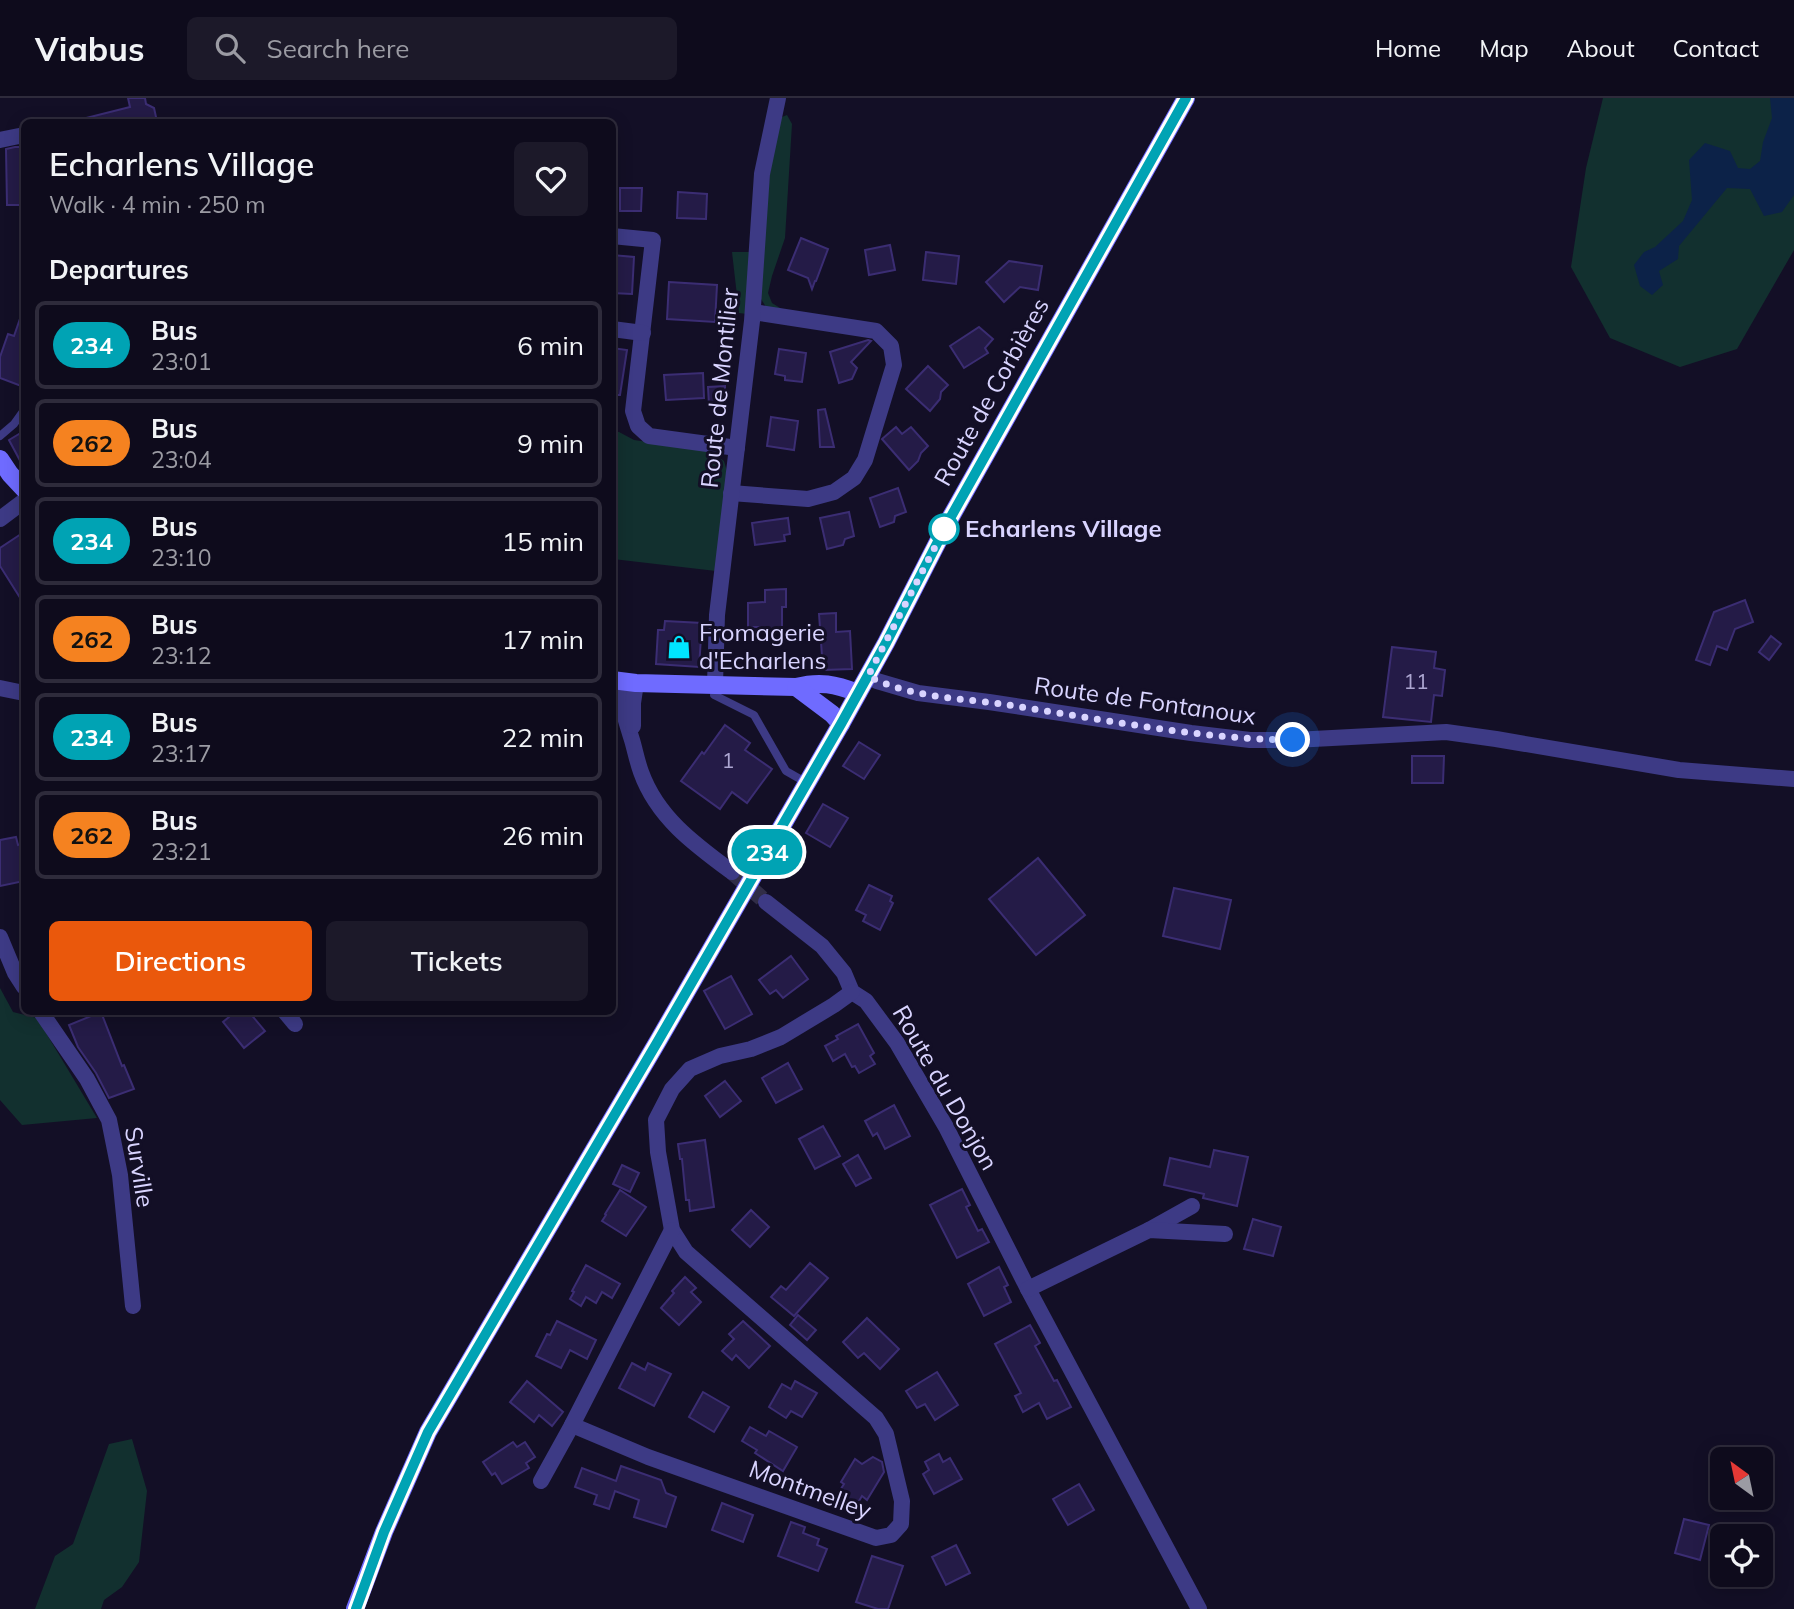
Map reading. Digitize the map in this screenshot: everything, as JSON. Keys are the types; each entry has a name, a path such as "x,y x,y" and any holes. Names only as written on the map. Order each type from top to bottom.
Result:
{"main road":[{"name":"Route de Corbières","path":"355,1609 384,1532 428,1432 841,724 948,522 1186,98"},
{"path":"0,459 21,486"},
{"path":"623,681 796,687 824,683 858,693"},
{"path":"796,687 841,724"}],"street":[{"name":"Route de Montilier","path":"715,684 717,615 753,312 762,174 778,98"},
{"path":"0,140 21,136"},
{"path":"616,236 653,240 634,411 638,426 649,436 737,448"},
{"path":"731,493 808,499 834,492 854,478 865,460 894,365 891,346 876,331 753,312"},
{"path":"616,330 643,333"},
{"path":"0,519 21,503"},
{"name":"Route de Fontanoux","path":"868,676 918,693 1250,740 1446,732 1496,738 1679,770 1794,779"},
{"path":"623,681 633,703 634,746 641,773 663,811 691,841 732,872"},
{"path":"0,688 21,692"},
{"name":"Route du Donjon","path":"766,902 822,946 844,973 852,992 866,1001 897,1043 946,1127 1028,1289 1199,1609"},
{"path":"0,937 21,981"},
{"name":"Montmelley","path":"572,1425 648,1457 876,1538 891,1535 901,1524 902,1501 886,1434 876,1418 686,1252 672,1230 658,1152 656,1120 672,1089 690,1069 720,1056 751,1049 792,1031 852,992"},
{"name":"Surville","path":"43,1015 86,1079 109,1120 120,1175 134,1306"},
{"path":"1028,1289 1192,1206"},
{"path":"541,1481 672,1230"},
{"path":"1149,1230 1225,1234"}],"lane":[{"path":"0,436 14,425 21,414"},
{"path":"715,684 714,695 754,715 786,771 807,783"}],"green space":[{"path":"1603,98 1794,98 1794,250 1737,349 1680,367 1610,338 1571,267 1586,168"},
{"path":"787,115 792,124 785,238 768,293 772,303 785,311 766,307 761,299 762,237 777,119"},
{"path":"732,252 752,252 747,314 739,313"},
{"path":"616,432 634,440 710,451 724,461 728,475 716,571 616,559"},
{"path":"0,988 13,1012 37,1018 97,1118 22,1125 0,1100"},
{"path":"132,1439 147,1491 139,1562 122,1587 104,1600 101,1609 35,1609 55,1556 73,1544 109,1444"}],"water":[{"path":"1770,98 1794,98 1794,195 1782,212 1764,216 1750,189 1727,188 1679,246 1678,259 1659,271 1663,285 1652,295 1640,286 1634,265 1644,252 1655,247 1683,221 1692,200 1689,160 1705,143 1730,151 1738,168 1750,169 1760,161 1763,142 1772,118"}],"building":[{"path":"128,98 145,98 146,104 154,108 156,117 86,119 86,118 130,107"},
{"path":"21,147 21,205 7,205 6,149"},
{"path":"620,188 642,188 641,211 620,211"},
{"path":"678,192 707,194 706,219 677,218"},
{"path":"801,238 828,249 812,289 808,278 788,270"},
{"path":"890,245 895,270 869,275 865,250"},
{"path":"926,252 959,256 956,284 923,280"},
{"path":"616,255 634,257 632,294 616,293"},
{"path":"1009,261 1042,266 1038,290 1020,287 1004,302 986,282"},
{"path":"669,282 717,285 715,322 667,319"},
{"path":"21,316 21,386 0,378 0,357 8,334 14,336"},
{"path":"979,327 993,339 985,348 988,353 964,368 950,346"},
{"path":"871,341 851,362 857,368 852,379 839,383 830,352"},
{"path":"616,349 627,350 620,395 616,395"},
{"path":"779,349 806,353 802,382 785,380 785,376 775,374"},
{"path":"928,366 948,385 930,411 906,389"},
{"path":"703,373 704,398 666,400 664,375"},
{"path":"725,386 725,404 709,405 708,387"},
{"path":"825,409 834,447 820,447 818,410"},
{"path":"771,417 798,421 794,450 767,446"},
{"path":"896,427 902,434 911,427 928,446 909,470 882,439"},
{"path":"21,433 21,462 9,440"},
{"path":"898,488 906,512 895,516 894,522 880,527 870,498"},
{"path":"849,512 854,536 845,539 843,545 827,549 820,518"},
{"path":"788,518 790,534 784,535 785,541 755,545 752,523"},
{"path":"21,534 21,599 0,566 0,548"},
{"path":"786,589 786,607 782,607 782,630 748,627 748,603 765,602 765,590"},
{"path":"1745,600 1753,622 1735,629 1727,650 1717,646 1710,665 1696,660 1714,612"},
{"path":"836,613 836,632 850,631 852,669 823,670 819,614"},
{"name":"Fromagerie d'Echarlens","path":"665,621 702,623 699,667 656,664 658,630 664,630"},
{"path":"1771,636 1781,644 1769,660 1759,652"},
{"path":"1392,647 1436,652 1434,668 1445,670 1442,696 1434,695 1431,722 1383,717"},
{"path":"725,725 750,743 745,750 772,769 747,803 732,792 720,809 681,781"},
{"path":"859,742 880,755 864,779 843,766"},
{"path":"1412,756 1444,756 1443,783 1412,783"},
{"path":"823,804 848,818 830,847 806,833"},
{"path":"16,837 18,845 21,844 21,882 0,886 0,840"},
{"path":"1038,858 1085,915 1036,955 989,899"},
{"path":"869,885 892,896 890,901 893,903 880,930 863,921 866,915 856,910"},
{"path":"1174,888 1231,900 1220,949 1163,936"},
{"path":"791,956 808,979 783,998 776,990 770,994 759,980"},
{"path":"731,976 752,1014 725,1029 704,991"},
{"path":"94,1015 102,1015 134,1089 109,1098 78,1047 69,1025"},
{"path":"231,1015 252,1015 265,1031 244,1048 223,1022"},
{"path":"858,1024 874,1053 870,1056 875,1064 859,1073 845,1054 833,1061 825,1046 838,1039 836,1036"},
{"path":"788,1063 802,1089 776,1103 762,1078"},
{"path":"725,1081 741,1101 720,1117 705,1096"},
{"path":"894,1105 910,1136 885,1149 877,1133 873,1136 865,1121"},
{"path":"823,1126 840,1156 815,1169 799,1139"},
{"path":"705,1140 714,1207 690,1211 678,1144"},
{"path":"1214,1150 1248,1157 1237,1206 1203,1198 1204,1194 1164,1185 1170,1158 1210,1167"},
{"path":"858,1155 871,1178 856,1186 843,1164"},
{"path":"622,1165 639,1173 630,1192 613,1184"},
{"path":"962,1189 970,1205 966,1207 978,1231 982,1229 989,1242 957,1258 930,1205"},
{"path":"620,1190 646,1207 626,1236 602,1221"},
{"path":"751,1210 769,1227 750,1247 732,1230"},
{"path":"1253,1219 1281,1227 1273,1256 1244,1249"},
{"path":"810,1263 828,1278 794,1316 771,1297 781,1286 786,1290"},
{"path":"586,1265 620,1284 612,1298 602,1292 596,1303 586,1297 581,1306 570,1299"},
{"path":"999,1267 1008,1285 1004,1287 1011,1302 984,1316 968,1284"},
{"path":"685,1277 696,1288 691,1292 701,1302 679,1325 661,1308"},
{"path":"798,1315 816,1330 807,1340 790,1325"},
{"path":"867,1318 899,1349 880,1369 864,1353 858,1358 843,1342"},
{"path":"557,1321 596,1340 587,1359 570,1350 561,1368 536,1356"},
{"path":"743,1321 770,1346 749,1368 736,1355 732,1360 722,1351 734,1339 729,1334"},
{"path":"1030,1325 1040,1343 1035,1346 1071,1407 1047,1419 1039,1403 1023,1412 1015,1396 1021,1393 995,1344"},
{"path":"632,1363 645,1370 648,1363 671,1374 654,1406 619,1388"},
{"path":"937,1372 958,1405 935,1420 925,1404 917,1408 906,1391"},
{"path":"527,1381 563,1412 552,1426 539,1415 534,1422 510,1402"},
{"path":"795,1381 817,1393 802,1417 791,1411 786,1418 769,1407 782,1384 791,1389"},
{"path":"703,1392 729,1407 714,1432 689,1417"},
{"path":"750,1427 766,1436 769,1431 797,1447 783,1471 742,1441"},
{"path":"513,1442 517,1447 525,1442 535,1457 526,1463 529,1468 502,1484 483,1462"},
{"path":"939,1454 943,1462 950,1458 962,1479 934,1494 923,1474 929,1470 925,1462"},
{"path":"873,1457 882,1462 884,1472 867,1500 862,1496 856,1506 837,1495 844,1484 841,1482 855,1459 862,1464"},
{"path":"621,1466 661,1480 666,1493 676,1497 666,1527 634,1517 639,1500 615,1491 609,1509 594,1504 597,1495 575,1487 582,1468 616,1481"},
{"path":"1079,1484 1094,1510 1068,1525 1053,1499"},
{"path":"722,1503 753,1515 743,1542 712,1530"},
{"path":"1684,1519 1709,1525 1700,1560 1675,1553"},
{"path":"791,1522 805,1527 803,1533 819,1539 817,1545 827,1549 818,1571 778,1556"},
{"path":"956,1545 970,1573 946,1585 932,1557"},
{"path":"872,1556 903,1566 888,1609 878,1609 856,1602"}],"tunnel":[{"path":"732,872 766,902"}],"bus line":[{"name":"234","path":"356,1609 384,1532 428,1432 841,724 948,522 1186,98"}],"place":[{"name":"Echarlens Village","path":"944,529"},
{"name":"Fromagerie d'Echarlens","path":"679,647"}],"route":[{"path":"944,529 948,522 868,676 918,693 1191,733 1250,740 1293,740"}]}
